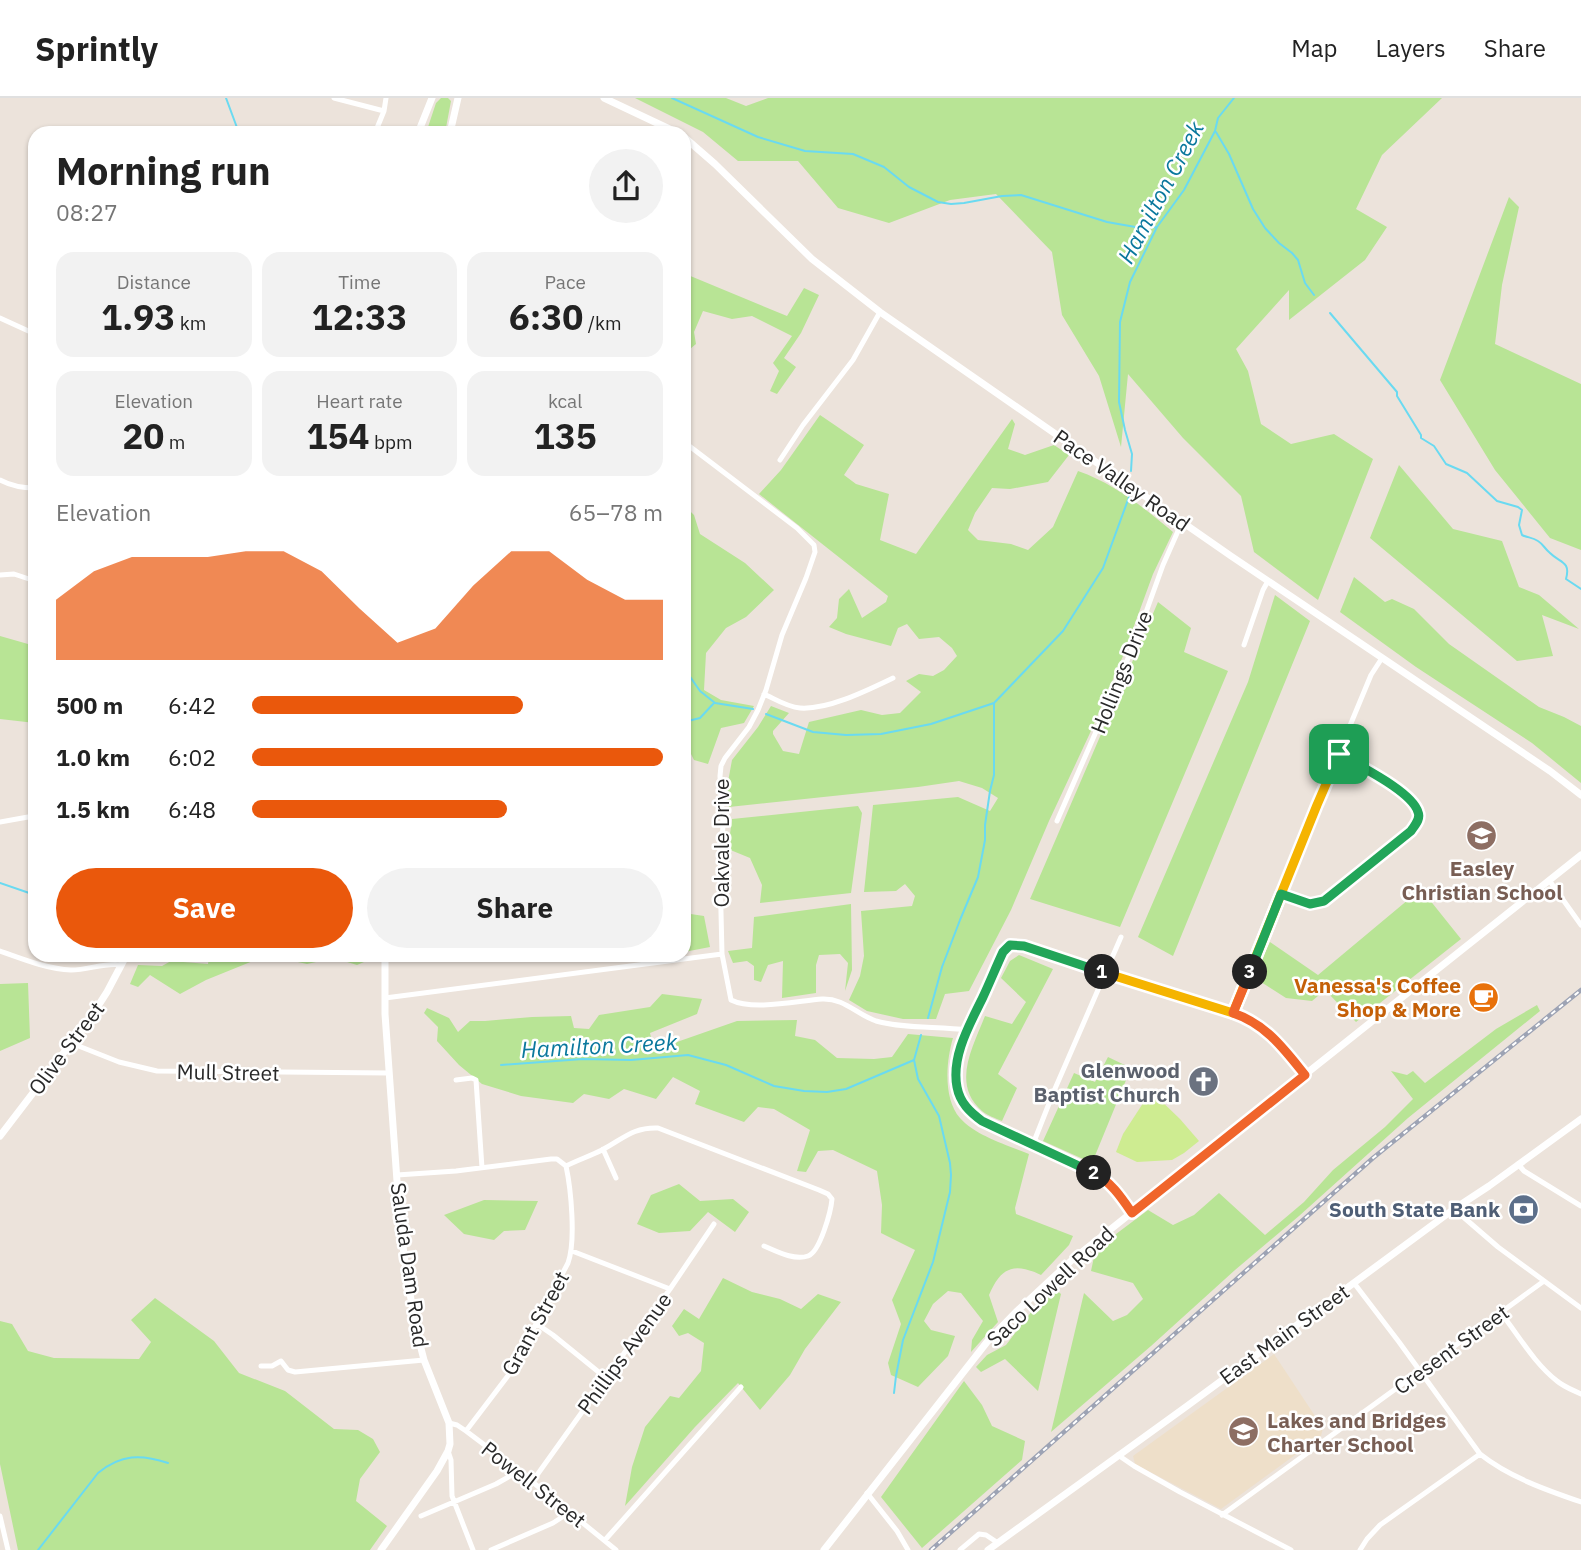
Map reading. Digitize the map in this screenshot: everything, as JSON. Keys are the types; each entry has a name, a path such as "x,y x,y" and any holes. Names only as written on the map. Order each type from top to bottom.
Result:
{"street":[{"path":"334,98 384,111"},
{"path":"378,126 386,98"},
{"path":"421,126 432,98"},
{"path":"452,126 458,98"},
{"path":"604,98 663,126"},
{"name":"Pace Valley Road","path":"691,143 812,259 880,312 1268,581 1550,771 1581,795"},
{"path":"780,460 853,360 880,312"},
{"path":"0,318 28,331"},
{"name":"Oakvale Drive","path":"691,447 797,528 814,545 815,552 782,635 764,694 749,727 720,766 723,825 720,871 722,954 730,1000 785,1004 825,999 839,1001 875,1020 968,1030"},
{"path":"0,481 28,488"},
{"name":"Hollings Drive","path":"1057,821 1136,640 1182,522"},
{"path":"0,575 14,574 28,579"},
{"path":"1244,645 1268,581"},
{"path":"1233,1013 1371,676 1381,658"},
{"path":"764,694 800,708 852,698 893,678"},
{"path":"1281,894 1310,904 1324,901 1411,831 1417,822 1419,814 1410,800 1368,769 1339,754"},
{"path":"0,822 28,817"},
{"name":"Saco Lowell Road","path":"824,1550 987,1342 1072,1260 1581,855"},
{"path":"1549,880 1581,925"},
{"path":"1033,1144 1121,937"},
{"path":"1132,1213 1103,1178 982,1121 962,1100 956,1077 959,1052 1003,952 1010,945 1024,946 1233,1013 1251,1021 1273,1037 1305,1075"},
{"path":"0,951 28,960"},
{"path":"691,958 722,954"},
{"path":"36,962 73,970 112,963 122,965"},
{"name":"Olive Street","path":"0,1136 101,1001 123,962"},
{"name":"Saluda Dam Road","path":"381,1550 437,1471 450,1444 449,1423 424,1360 415,1325 404,1255 384,998 385,962"},
{"path":"384,998 661,962"},
{"name":"Mull Street","path":"71,1043 119,1062 157,1071 389,1073"},
{"path":"456,1080 476,1080 482,1168"},
{"name":"East Main Street","path":"988,1550 1581,1119"},
{"path":"397,1175 551,1159 557,1159 566,1166 631,1132 645,1127 658,1128 819,1190 832,1199 825,1228 814,1252 808,1256 794,1257 764,1246"},
{"path":"603,1149 616,1178"},
{"path":"1518,1164 1524,1171 1581,1206"},
{"name":"Grant Street","path":"466,1431 510,1373 568,1263 572,1251 572,1228 566,1166"},
{"path":"1454,1209 1498,1247 1581,1308"},
{"name":"Phillips Avenue","path":"532,1482 714,1224"},
{"path":"572,1251 670,1289"},
{"name":"Cresent Street","path":"1222,1515 1544,1281"},
{"path":"1354,1283 1480,1454 1508,1473 1581,1502"},
{"path":"1501,1313 1549,1375 1581,1394"},
{"path":"537,1324 606,1378"},
{"path":"261,1366 272,1366 281,1361 288,1370 295,1372 424,1360"},
{"path":"605,1540 741,1387"},
{"name":"Powell Street","path":"449,1423 466,1431 519,1471 616,1550"},
{"path":"448,1451 454,1502 473,1550"},
{"path":"1360,1550 1380,1525 1480,1454"},
{"path":"1118,1455 1222,1515 1291,1550"},
{"path":"421,1516 496,1484 519,1471"},
{"path":"867,1493 897,1531 908,1550"},
{"path":"491,1550 553,1523 570,1512"},
{"path":"0,1516 8,1550"},
{"path":"960,1550 979,1534 998,1543"}],"shaded area":[{"name":"Lakes and Bridges Charter School","path":"1274,1354 1323,1428 1321,1436 1221,1509 1135,1464 1133,1456"}],"green space":[{"path":"441,98 451,101 446,126 428,126 436,103"},
{"path":"635,98 726,98 746,106 768,98 1442,98 1382,155 1356,209 1387,227 1365,260 1289,320 1289,290 1236,349 1248,371 1261,424 1291,444 1334,434 1373,459 1318,600 1254,552 1241,496 1183,438 1128,374 1121,447 1099,376 1062,315 1052,252 996,194 950,200 889,223 838,208 798,161 738,161 703,132"},
{"path":"1509,197 1519,207 1502,285 1495,344 1581,384 1581,550 1550,538 1495,470 1440,380"},
{"path":"691,276 787,316 804,288 819,295 801,333 784,358 796,367 777,394 770,391 779,371 773,363 792,336 752,316 732,319 703,311 694,332 696,344 691,348"},
{"path":"820,415 864,445 844,475 856,484 889,494 880,540 916,554 1012,419 1015,424 1008,449 1025,455 1054,445 1069,455 1048,482 1010,489 992,488 975,513 968,530 978,540 1011,544 1028,550 1053,527 1078,471 1116,489 1173,532 1153,574 1123,656 1090,733 1011,910 969,991 945,994 936,1019 903,1019 867,1011 849,1000 860,976 864,956 861,911 912,906 915,896 905,884 896,891 864,892 873,805 958,797 990,811 998,798 982,788 959,781 729,807 726,793 732,760 771,706 789,713 773,734 783,751 799,754 809,722 861,710 882,715 900,713 921,692 906,681 919,674 933,676 944,670 957,656 939,637 919,639 907,624 898,628 891,646 829,627 837,618 839,599 849,589 862,618 886,602 888,596 759,494 781,470"},
{"path":"1399,465 1453,529 1502,541 1519,587 1539,595 1579,629 1542,615 1553,656 1517,661 1370,538"},
{"path":"691,512 700,534 745,563 774,590 746,617 726,628 706,653 704,690 721,700 754,706 744,723 721,728 708,764 694,760 691,754"},
{"path":"1354,577 1385,602 1392,599 1414,609 1449,644 1539,707 1581,726 1581,783 1532,743 1416,667 1340,612"},
{"path":"1275,595 1310,621 1173,956 1138,937 1248,682"},
{"path":"1158,602 1191,628 1184,652 1228,671 1120,927 1030,899"},
{"path":"0,636 28,644 28,722 0,719"},
{"path":"858,806 862,813 851,893 760,903 762,885 750,858 728,849 732,819"},
{"path":"1421,889 1461,939 1356,1022 1325,990 1312,1001 1286,998 1253,977 1270,942 1318,975"},
{"path":"851,904 852,970 845,991 848,963 840,954 819,955 816,965 816,993 782,998 783,961 768,965 761,982 754,980 754,966 747,961 733,963 728,951 752,948 754,917"},
{"path":"691,914 704,916 710,947 691,951"},
{"path":"1019,955 1053,969 998,1074 1017,1088 1002,1121 984,1113 973,1100 968,1089 967,1065 985,1016 1012,1024 1026,1002 1001,978 1010,961"},
{"path":"169,962 250,962 180,994 150,975 138,987 130,984 138,965 162,966"},
{"path":"28,983 30,1038 0,1051 0,984"},
{"path":"662,994 702,999 697,1014 650,1033 654,1050 737,1021 797,1020 795,1036 815,1040 837,1058 892,1057 908,1034 953,1038 948,1090 955,1110 974,1130 1029,1154 1015,1208 1016,1214 1073,1236 1069,1245 1041,1275 1016,1268 998,1278 989,1295 998,1322 971,1352 972,1340 983,1321 961,1293 948,1291 933,1304 924,1321 931,1330 955,1336 948,1356 918,1387 891,1375 888,1363 901,1324 892,1300 915,1250 881,1233 882,1205 877,1171 833,1150 818,1151 806,1172 797,1171 810,1130 774,1109 758,1107 744,1122 695,1104 700,1091 673,1077 656,1099 624,1089 609,1099 584,1094 573,1103 521,1096 482,1084 459,1065 437,1041 438,1027 424,1013 427,1008 449,1018 458,1032 470,1021 571,1016 574,1028 589,1029 599,1015 650,1007"},
{"path":"1537,1005 1540,1011 1408,1118 1051,1432 1084,1293 1113,1321 1127,1315 1143,1299 1133,1283 1091,1271 1095,1252 1108,1240 1148,1210 1173,1225 1194,1215 1219,1193 1265,1235 1413,1099 1391,1071 1407,1075 1413,1071 1425,1083 1496,1029"},
{"path":"1108,1057 1131,1068 1092,1163 1043,1141 1074,1073 1095,1082"},
{"path":"1149,1094 1154,1094 1199,1141 1172,1160 1137,1162 1116,1152 1123,1134"},
{"path":"679,1184 700,1201 733,1199 749,1212 735,1232 708,1212 690,1231 659,1233 637,1224 651,1195"},
{"path":"484,1200 538,1201 525,1230 504,1231 494,1240 464,1234 444,1215"},
{"path":"723,1278 752,1292 780,1299 801,1309 818,1294 841,1302 805,1349 790,1375 760,1410 738,1383 625,1506 632,1467 645,1427 670,1396 679,1398 701,1371 704,1343 688,1333 679,1336 672,1326 684,1309 699,1319"},
{"path":"1051,1286 1061,1294 1038,1391 1005,1359 981,1372 976,1367 987,1355 1006,1345"},
{"path":"155,1298 214,1341 239,1373 285,1391 334,1429 358,1430 373,1439 380,1452 360,1479 356,1501 387,1526 370,1550 18,1550 0,1464 0,1321 12,1324 28,1351 54,1358 139,1359 151,1342 131,1320"},
{"path":"964,1381 982,1405 992,1426 1025,1441 1022,1460 922,1548 881,1497"}],"waterway":[{"path":"226,98 236,126"},
{"path":"672,98 758,137 805,151 853,154 884,167 909,187 938,202 964,203 1021,195 1107,222 1141,228 1157,227"},
{"name":"Hamilton Creek","path":"1131,471 1132,454 1119,402 1120,322 1130,282 1157,227 1184,190 1215,131 1218,118 1234,98"},
{"path":"1216,132 1229,154 1253,209 1265,228 1298,260 1305,283 1314,295"},
{"path":"1330,313 1397,392 1421,438 1434,446 1446,464 1467,473 1497,501 1522,510 1519,525 1522,535 1538,541 1564,563 1567,569 1566,579 1581,589"},
{"name":"Hamilton Creek","path":"766,714 813,732 881,734 931,724 994,703 1063,631 1103,568 1129,497"},
{"path":"691,678 700,691 715,703 753,709"},
{"path":"691,720 700,718 714,703"},
{"name":"Hamilton Creek","path":"928,1018 942,967 978,877 994,775 994,704"},
{"path":"0,883 28,893"},
{"path":"894,1393 903,1340 933,1262 950,1192 950,1163 939,1116 918,1079 914,1060 921,1035"},
{"name":"Hamilton Creek","path":"501,1065 688,1055 726,1065 774,1086 827,1092 846,1089 914,1060"},
{"path":"38,1550 98,1473 123,1459 140,1457 168,1463"}],"railway":[{"path":"931,1550 1373,1158 1581,990"}],"place":[{"name":"Easley Christian School","path":"1482,836"},
{"name":"Vanessa's Coffee Shop & More","path":"1484,997"},
{"name":"Glenwood Baptist Church","path":"1203,1082"},
{"name":"South State Bank","path":"1523,1209"},
{"name":"Lakes and Bridges Charter School","path":"1244,1432"}],"route":[{"path":"1339,754 1317,805 1241,995 1233,1013 1090,969 1048,953 1010,945 1003,952 959,1052 957,1089 970,1111 982,1121 1103,1178 1132,1213 1305,1075 1273,1037 1251,1021 1233,1013 1281,894 1310,904 1324,901 1411,831 1419,814 1417,808 1398,790 1368,769 1339,754"}]}
